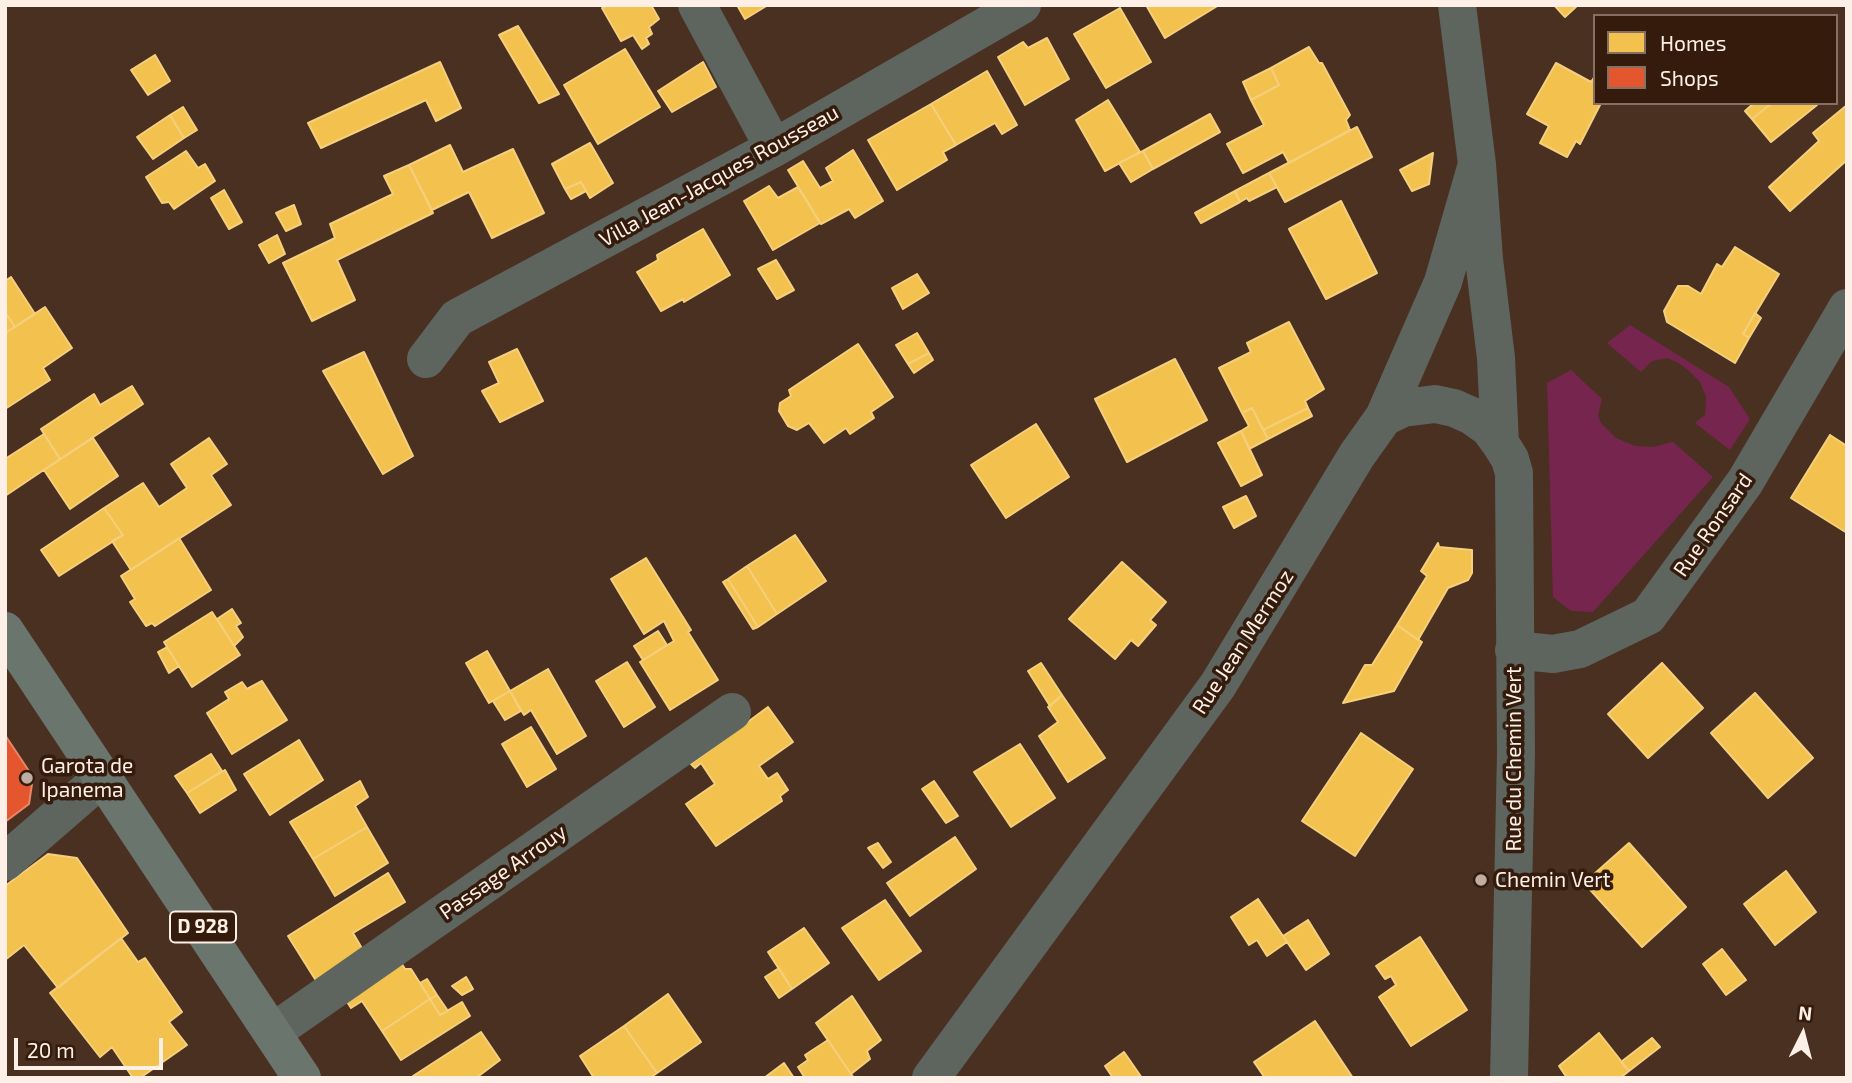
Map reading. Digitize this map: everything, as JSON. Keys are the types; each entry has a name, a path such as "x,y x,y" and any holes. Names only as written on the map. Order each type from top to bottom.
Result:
{"main road":[{"name":"D 928","path":"5,631 302,1078"}],"street":[{"path":"697,5 774,148"},
{"name":"Villa Jean-Jacques Rousseau","path":"426,359 457,318 774,148 1022,5"},
{"name":"Rue Jean Mermoz","path":"1457,5 1477,164 1488,298 1496,358 1500,443"},
{"name":"Rue Jean Mermoz","path":"931,1078 1218,685 1357,455 1384,417 1443,282 1477,164"},
{"name":"Rue Ronsard","path":"1514,650 1553,654 1580,649 1648,616 1745,482 1847,308"},
{"path":"1384,417 1403,408 1418,405 1436,404 1454,408 1489,428 1500,443"},
{"name":"Rue du Chemin Vert","path":"1500,443 1510,459 1514,473 1516,753 1509,1078"},
{"name":"Passage Arrouy","path":"273,1032 732,712"},
{"path":"5,862 103,777"}],"shaded area":[{"path":"1630,325 1729,387 1750,419 1730,450 1695,423 1705,415 1706,397 1700,382 1688,370 1667,358 1652,361 1641,372 1607,343"},
{"path":"1571,370 1602,399 1598,415 1601,423 1616,438 1635,446 1653,447 1673,442 1713,477 1593,612 1571,611 1553,597 1547,383"}],"building: Homes":[{"path":"608,5 651,5 659,19 649,27 652,34 646,38 649,44 642,49 633,35 621,41 602,8"},
{"path":"737,5 768,5 745,19"},
{"path":"1146,5 1219,5 1165,38"},
{"path":"1554,5 1578,5 1565,17"},
{"path":"1120,8 1151,62 1106,88 1074,34"},
{"path":"518,26 559,94 539,103 499,35"},
{"path":"1047,38 1069,79 1025,105 998,57 1023,42 1028,48"},
{"path":"1309,47 1319,63 1322,63 1350,115 1346,120 1350,130 1289,163 1283,152 1243,173 1227,144 1264,125 1251,100 1279,85 1271,68"},
{"path":"625,49 660,107 598,144 564,85"},
{"path":"155,55 170,81 148,95 131,70"},
{"path":"440,62 461,108 436,121 426,100 321,148 308,123"},
{"path":"703,62 716,87 672,112 658,91"},
{"path":"1556,63 1591,82 1593,79 1593,105 1600,105 1580,144 1576,141 1567,157 1540,143 1549,126 1527,114"},
{"path":"1271,68 1279,85 1251,100 1243,82"},
{"path":"987,71 1017,125 1002,134 995,123 956,145 931,104"},
{"path":"1108,100 1140,152 1105,171 1076,120"},
{"path":"931,104 956,145 943,152 947,160 897,190 868,140"},
{"path":"1752,105 1770,105 1752,119 1745,111"},
{"path":"1770,105 1817,105 1771,142 1752,119"},
{"path":"1847,105 1847,160 1790,211 1769,187 1819,141 1813,133"},
{"path":"183,107 197,130 184,138 170,115"},
{"path":"1210,114 1220,132 1153,169 1143,151"},
{"path":"170,115 184,138 153,159 137,137"},
{"path":"1357,127 1372,157 1285,202 1269,173"},
{"path":"590,143 613,183 590,198 581,182 565,189 552,164"},
{"path":"450,145 463,172 513,149 544,213 492,238 469,192 432,210 409,165"},
{"path":"853,150 883,201 855,218 849,209 821,224 788,170 803,161 820,188 833,181 826,168"},
{"path":"186,151 198,168 205,164 215,181 174,209 169,202 162,203 146,177"},
{"path":"1143,151 1153,169 1131,182 1119,163"},
{"path":"1433,153 1429,184 1412,191 1400,170"},
{"path":"409,165 433,213 337,260 355,300 312,321 283,263 335,238 330,224 393,194 384,176"},
{"path":"1269,173 1277,187 1249,201 1247,198 1240,202 1235,191"},
{"path":"581,182 586,191 571,199 565,189"},
{"path":"769,186 778,198 798,187 820,223 773,250 744,201"},
{"path":"224,190 242,222 229,229 211,198"},
{"path":"1235,191 1240,202 1201,223 1195,213"},
{"path":"1341,201 1377,273 1326,299 1289,229"},
{"path":"294,205 301,224 286,231 276,213"},
{"path":"703,229 730,275 684,302 683,299 661,311 637,272 658,260 657,255"},
{"path":"277,235 285,254 269,263 259,245"},
{"path":"1735,247 1779,274 1743,334 1749,338 1735,363 1667,322 1664,311 1678,286 1688,286 1701,294 1717,264 1722,267"},
{"path":"776,260 794,290 777,299 758,269"},
{"path":"917,274 929,293 903,309 892,288"},
{"path":"11,277 35,314 15,327 5,312 5,281"},
{"path":"45,307 72,348 43,368 50,380 5,409 5,333"},
{"path":"5,312 15,327 5,333"},
{"path":"1755,313 1761,318 1749,338 1743,334"},
{"path":"1289,322 1324,389 1305,401 1308,408 1263,430 1252,408 1242,413 1219,368 1251,352 1247,343"},
{"path":"917,333 929,353 908,364 896,345"},
{"path":"858,344 893,397 871,412 874,418 850,434 846,428 824,443 809,423 797,430 788,426 779,411 780,403 791,396 789,390"},
{"path":"517,349 543,401 500,422 482,391 499,383 489,362"},
{"path":"364,352 413,456 383,474 323,371"},
{"path":"929,353 933,360 914,373 908,364"},
{"path":"1175,359 1207,420 1127,462 1095,399"},
{"path":"132,386 143,404 60,459 41,429 94,394 100,405"},
{"path":"1252,408 1268,439 1249,449 1241,431 1249,426 1242,413"},
{"path":"1308,408 1312,416 1268,439 1263,430"},
{"path":"1036,424 1069,477 1006,518 971,465"},
{"path":"1241,431 1262,475 1241,486 1218,443"},
{"path":"44,434 60,459 5,496 5,459"},
{"path":"1830,435 1847,446 1847,533 1791,498"},
{"path":"93,438 118,476 70,509 44,470"},
{"path":"209,438 227,464 211,475 231,505 131,570 112,541 123,535 104,508 143,483 159,507 187,488 171,464"},
{"path":"1246,496 1256,516 1234,528 1223,507"},
{"path":"104,508 123,535 59,576 41,550"},
{"path":"795,535 826,581 777,614 747,566"},
{"path":"179,538 211,590 155,626 152,623 146,626 130,602 135,599 121,576"},
{"path":"1438,543 1439,547 1472,550 1472,573 1468,580 1448,588 1418,640 1397,625 1427,576 1421,571"},
{"path":"646,558 691,630 688,632 718,680 670,710 640,662 674,641 664,621 644,634 611,579"},
{"path":"1122,562 1166,602 1150,620 1156,625 1138,646 1131,640 1115,659 1069,619"},
{"path":"747,566 777,614 758,627 728,579"},
{"path":"728,579 758,627 753,629 723,582"},
{"path":"232,609 241,623 236,626 243,637 234,646 217,619"},
{"path":"212,612 240,655 192,687 164,642"},
{"path":"1397,625 1422,642 1394,691 1343,703 1365,665 1372,665"},
{"path":"658,631 667,645 643,660 634,646"},
{"path":"167,647 179,666 169,673 158,652"},
{"path":"487,651 510,691 489,703 466,663"},
{"path":"627,662 655,707 624,727 596,681"},
{"path":"1041,663 1062,695 1050,706 1028,671"},
{"path":"1662,663 1703,708 1648,758 1608,714"},
{"path":"548,669 586,736 557,754 531,710 524,715 510,691"},
{"path":"262,681 287,720 232,754 207,713 229,699 225,692 242,682 247,689"},
{"path":"510,691 521,711 505,720 493,701"},
{"path":"1755,693 1813,758 1768,798 1711,733"},
{"path":"1062,695 1105,758 1068,782 1039,736 1058,722 1048,707"},
{"path":"768,707 793,742 759,766 768,779 777,773 788,790 780,796 782,801 716,846 686,804 715,784 701,763 695,768 691,764"},
{"path":"531,727 556,769 527,787 502,744"},
{"path":"1361,733 1413,769 1355,856 1302,821"},
{"path":"299,740 323,780 270,815 244,774"},
{"path":"1020,744 1055,798 1011,827 974,772"},
{"path":"211,754 222,771 187,793 175,776"},
{"path":"225,770 236,790 200,813 187,793"},
{"path":"360,781 368,797 355,806 367,827 313,859 290,822"},
{"path":"934,781 958,816 946,823 922,789"},
{"path":"367,827 388,863 335,896 313,859"},
{"path":"955,837 976,869 910,916 887,883"},
{"path":"878,843 891,862 883,868 868,848"},
{"path":"1629,843 1686,907 1642,947 1584,883"},
{"path":"48,854 77,858 128,933 58,988 24,945 5,960 5,886"},
{"path":"1786,871 1816,912 1775,945 1744,904"},
{"path":"388,873 405,902 353,933 367,957 320,987 288,936"},
{"path":"1258,899 1287,942 1267,956 1257,940 1249,945 1231,917"},
{"path":"885,900 921,951 879,980 842,928"},
{"path":"1308,920 1329,954 1306,970 1283,936"},
{"path":"804,928 829,963 792,989 768,952"},
{"path":"1420,937 1467,1010 1411,1046 1379,997 1396,985 1391,976 1385,979 1376,966"},
{"path":"121,938 138,962 145,958 182,1012 169,1022 187,1045 140,1078 133,1078 112,1047 100,1057 50,993"},
{"path":"1722,949 1746,980 1726,995 1703,964"},
{"path":"400,961 405,969 411,969 430,999 382,1031 362,1001 351,1008 344,997"},
{"path":"779,968 792,989 779,998 765,977"},
{"path":"466,977 473,989 462,995 452,986"},
{"path":"427,979 437,995 430,999 420,983"},
{"path":"668,994 701,1042 657,1073 624,1026"},
{"path":"437,995 448,1011 440,1015 430,999"},
{"path":"852,996 881,1040 867,1051 870,1059 851,1074 816,1023"},
{"path":"430,999 440,1015 462,1002 470,1016 401,1060 382,1031"},
{"path":"1315,1021 1353,1078 1265,1078 1254,1062"},
{"path":"624,1026 657,1073 650,1078 594,1078 580,1056"},
{"path":"481,1032 500,1060 480,1075 475,1078 414,1078 413,1076"},
{"path":"1599,1033 1629,1071 1620,1078 1567,1078 1559,1066"},
{"path":"1652,1038 1660,1047 1629,1071 1621,1062"},
{"path":"828,1040 854,1078 805,1078 798,1067 808,1060 805,1055"},
{"path":"1124,1052 1142,1078 1113,1078 1105,1066"},
{"path":"784,1063 794,1078 764,1078"}],"building: Shops":[{"path":"5,735 33,777 29,804 5,822"}],"place":[{"name":"Garota de Ipanema","path":"27,778"},
{"name":"Chemin Vert","path":"1481,880"}]}
